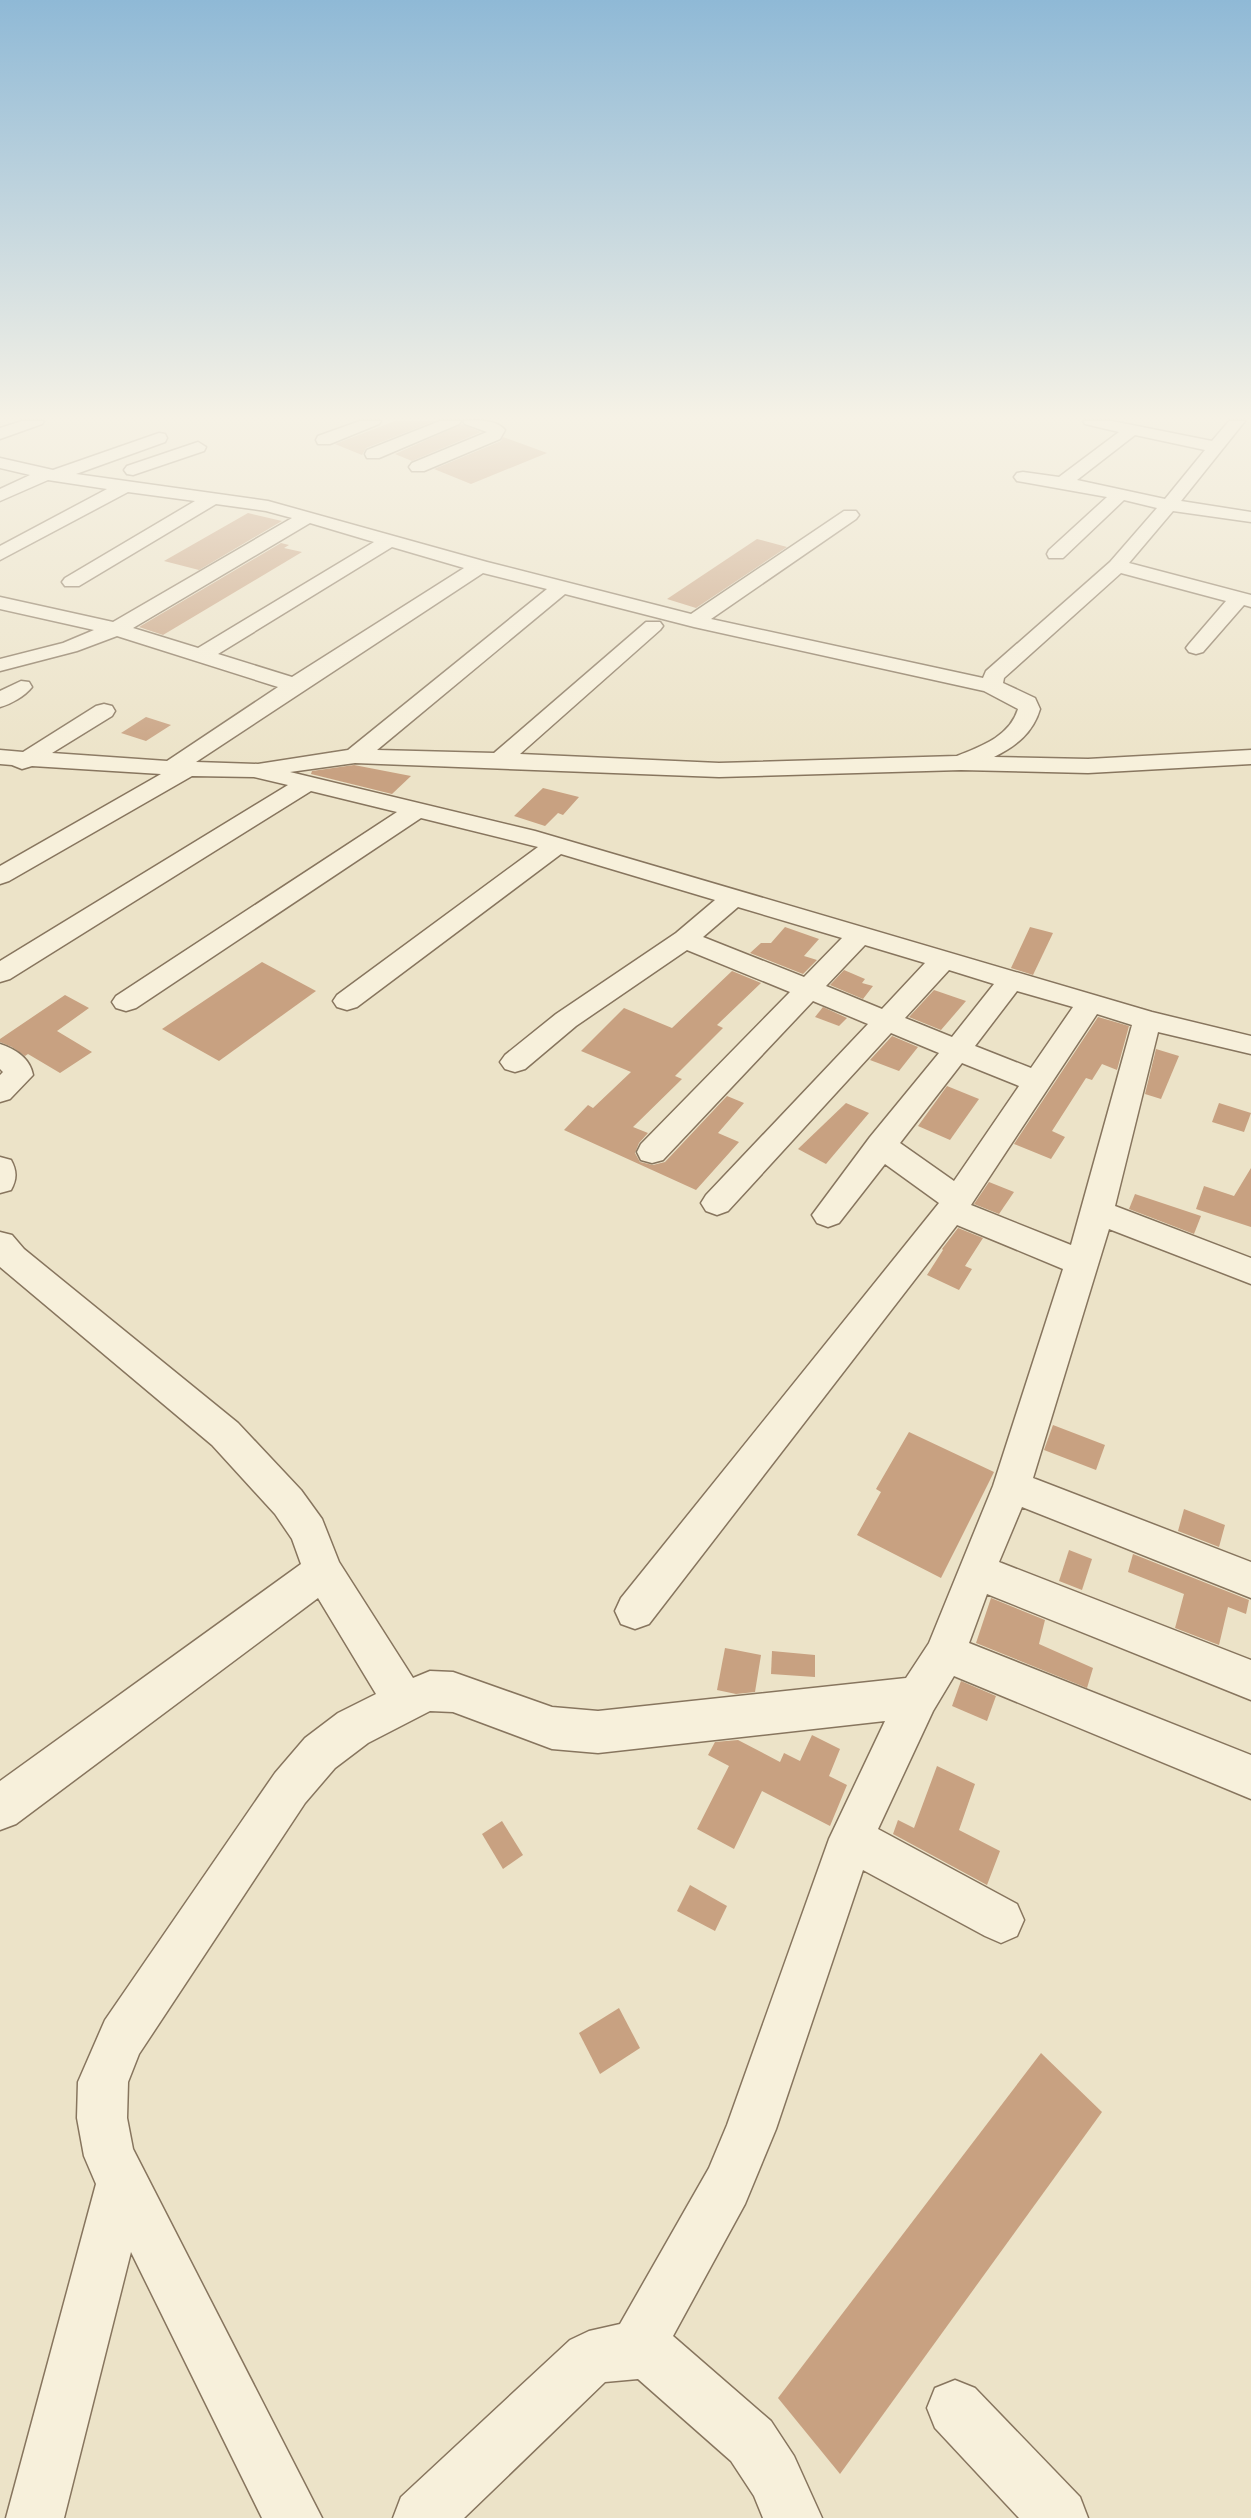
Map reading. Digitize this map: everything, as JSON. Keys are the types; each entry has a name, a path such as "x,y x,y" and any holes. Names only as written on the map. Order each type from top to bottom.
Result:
{"street":[{"path":"0,554 28,539"},
{"path":"72,582 145,539"},
{"path":"0,665 70,647 116,629 271,539"},
{"path":"380,539 694,621 991,686 1026,703 1029,709 1023,726 997,746 961,763"},
{"path":"694,621 815,539"},
{"path":"1056,554 1073,539"},
{"path":"991,686 994,676 1117,566 1140,539"},
{"path":"200,656 389,541"},
{"path":"0,876 179,769 295,685 480,566"},
{"path":"1117,566 1245,599"},
{"path":"355,756 561,587"},
{"path":"1196,648 1245,599"},
{"path":"5,609 116,629 295,685"},
{"path":"501,759 653,626"},
{"path":"0,700 21,687"},
{"path":"0,774 104,711"},
{"path":"0,758 179,769 254,770 355,756 501,759 719,770 961,763 1088,766 1251,757"},
{"path":"254,770 556,845 1147,1020 1251,1045"},
{"path":"0,973 306,784"},
{"path":"126,1002 416,810"},
{"path":"347,1001 556,845"},
{"path":"515,1062 567,1020 685,939 734,897"},
{"path":"652,1152 860,934"},
{"path":"685,939 1037,1082"},
{"path":"717,1203 944,959"},
{"path":"828,1215 1012,979"},
{"path":"635,1611 954,1205 1091,1002"},
{"path":"636,2349 726,2186 751,2129 851,1839 918,1697 945,1653 1012,1486 1098,1212 1147,1020"},
{"path":"0,1054 17,1067 18,1075 0,1092"},
{"path":"881,1145 954,1205 1082,1263"},
{"path":"0,1168 0,1182"},
{"path":"1098,1212 1251,1271"},
{"path":"0,1244 12,1258 225,1434 288,1502 308,1531 323,1571 404,1701"},
{"path":"1012,1486 1251,1580"},
{"path":"0,1808 323,1571"},
{"path":"976,1571 1251,1680"},
{"path":"945,1653 1251,1777"},
{"path":"293,2518 109,2156 102,2118 103,2082 122,2037 290,1788 320,1753 353,1728 404,1701 430,1691 453,1692 552,1728 598,1732 918,1697"},
{"path":"851,1839 1001,1920"},
{"path":"35,2518 123,2181"},
{"path":"422,2518 589,2359 618,2350 636,2349 652,2354 751,2441 774,2476 793,2518"},
{"path":"955,2408 1059,2518"}],"building":[{"path":"203,539 252,539 199,570 164,561"},
{"path":"757,539 787,547 696,608 667,599"},
{"path":"281,543 289,545 284,548 302,552 163,635 139,627"},
{"path":"146,717 171,725 146,741 121,733"},
{"path":"354,765 411,776 392,794 311,774 312,771"},
{"path":"543,788 579,797 563,815 558,813 545,826 514,816"},
{"path":"785,927 819,939 804,956 817,960 803,974 750,953 761,943 771,943"},
{"path":"1030,927 1053,933 1033,975 1011,968"},
{"path":"262,962 316,991 219,1061 162,1029"},
{"path":"844,970 865,979 862,983 873,986 863,999 830,985"},
{"path":"732,971 761,983 717,1025 723,1028 675,1076 682,1079 633,1127 648,1133 639,1143 635,1153 640,1162 653,1165 665,1162 727,1096 744,1103 718,1133 739,1142 696,1190 564,1130 588,1105 593,1108 631,1072 581,1051 624,1008 672,1028"},
{"path":"934,990 966,1001 941,1030 909,1017"},
{"path":"65,995 89,1008 57,1031 92,1052 60,1073 28,1054 25,1056 0,1042 0,1039"},
{"path":"823,1007 847,1018 839,1026 815,1017"},
{"path":"1098,1017 1129,1026 1117,1070 1102,1064 1092,1080 1086,1078 1052,1131 1065,1137 1051,1159 1014,1144"},
{"path":"892,1036 918,1047 899,1071 870,1060"},
{"path":"1156,1049 1179,1056 1161,1099 1145,1094"},
{"path":"947,1086 979,1099 950,1140 918,1126"},
{"path":"846,1103 869,1113 826,1164 798,1149"},
{"path":"1219,1103 1251,1113 1244,1132 1212,1122"},
{"path":"1251,1168 1251,1227 1196,1209 1204,1186 1234,1196"},
{"path":"989,1182 1014,1192 999,1214 974,1204"},
{"path":"1135,1194 1201,1216 1194,1234 1129,1209"},
{"path":"958,1228 983,1238 965,1266 972,1269 959,1290 927,1275"},
{"path":"1053,1425 1105,1445 1096,1470 1044,1450"},
{"path":"909,1432 994,1472 941,1578 857,1535 881,1492 876,1489"},
{"path":"1184,1509 1225,1525 1219,1547 1178,1531"},
{"path":"1069,1550 1092,1559 1082,1590 1059,1581"},
{"path":"1133,1554 1249,1600 1246,1614 1228,1607 1219,1645 1175,1628 1184,1594 1128,1572"},
{"path":"991,1598 1045,1620 1039,1644 1093,1668 1087,1688 976,1643"},
{"path":"725,1648 761,1655 755,1692 736,1694 717,1690"},
{"path":"772,1651 815,1655 815,1677 771,1674"},
{"path":"961,1681 996,1696 987,1721 952,1706"},
{"path":"812,1735 840,1749 829,1776 847,1785 830,1826 762,1791 734,1849 697,1829 729,1766 708,1755 715,1742 738,1740 780,1762 784,1753 800,1761"},
{"path":"937,1766 975,1784 959,1830 1000,1851 987,1885 893,1834 898,1820 914,1828"},
{"path":"502,1821 523,1855 503,1869 482,1834"},
{"path":"690,1885 727,1906 715,1931 677,1911"},
{"path":"619,2008 640,2048 600,2074 579,2033"},
{"path":"1041,2053 1102,2112 840,2474 778,2398"}]}
